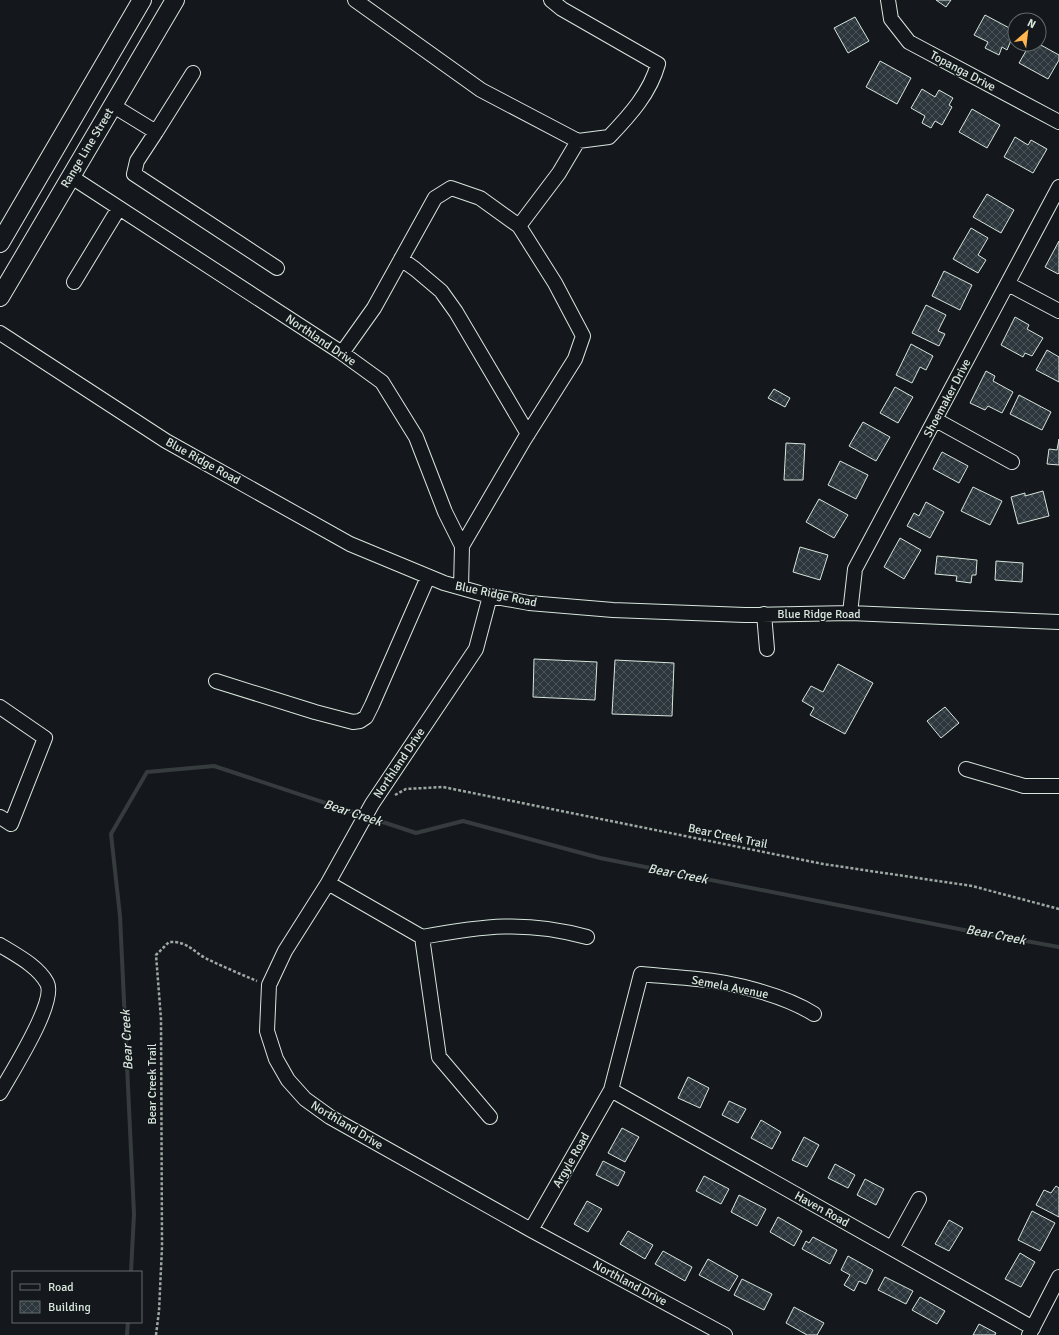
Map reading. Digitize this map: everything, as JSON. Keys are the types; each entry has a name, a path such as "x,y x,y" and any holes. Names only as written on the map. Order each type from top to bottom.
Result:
{"main road":[{"path":"0,243 142,0"},
{"name":"Range Line Street","path":"0,297 175,0"}],"street":[{"path":"355,0 481,90 578,141 609,137 634,111 654,79 658,64 562,9 551,0"},
{"name":"Topanga Drive","path":"888,0 891,19 909,42 1059,122"},
{"path":"193,73 136,162 134,174 277,268"},
{"path":"112,105 156,132"},
{"path":"519,226 559,173 578,141"},
{"name":"Northland Drive","path":"70,176 342,353 382,382 416,436 445,512 462,546 462,588"},
{"name":"Shoemaker Drive","path":"850,614 856,570 1059,187"},
{"path":"342,353 374,308 435,198 451,188 480,198 519,226 555,283 583,336 575,359 528,434 462,546"},
{"path":"74,282 119,208"},
{"path":"401,259 415,269 445,296 528,434"},
{"path":"1008,284 1059,311"},
{"name":"Blue Ridge Road","path":"0,333 172,444 350,544 428,577 490,596 528,603 614,610 764,614 850,614 1059,622"},
{"path":"936,420 1012,462"},
{"path":"216,681 315,712 353,722 360,721 366,717 372,705 428,577"},
{"name":"Northland Drive","path":"490,596 476,649 372,804 328,883 285,951 269,985 267,1031 276,1059 288,1080 305,1099 330,1117 531,1230 725,1335"},
{"path":"764,614 768,650"},
{"path":"0,707 45,738 11,824 0,817"},
{"path":"966,769 1024,786 1059,786"},
{"path":"328,883 422,937 457,930 507,925 542,927 587,937"},
{"path":"422,937 439,1057 490,1117"},
{"path":"0,945 42,975 48,985 49,991 47,1003 38,1025 0,1093"},
{"name":"Argyle Road","path":"531,1230 611,1090 641,974"},
{"name":"Semela Avenue","path":"641,974 698,978 747,989 798,1004 814,1014"},
{"name":"Haven Road","path":"611,1090 892,1248 1031,1332"},
{"path":"892,1248 919,1199"},
{"path":"1031,1332 1059,1277"}],"path":[{"name":"Bear Creek Trail","path":"395,795 406,789 443,787 823,864 972,886 1059,909"},
{"name":"Bear Creek Trail","path":"156,1335 159,1312 162,1247 161,1019 156,955 169,942 177,942 194,948 204,957 263,983"}],"building":[{"path":"936,0 951,0 946,7"},
{"path":"985,15 1007,27 1007,50 1002,47 999,55 985,48 988,42 974,35"},
{"path":"855,17 869,41 848,53 834,28"},
{"path":"1047,48 1059,55 1059,60 1048,79 1019,63 1025,52 1047,52"},
{"path":"880,61 911,78 897,104 866,87"},
{"path":"922,89 935,97 939,90 953,98 949,105 952,107 942,125 935,121 931,128 922,123 925,116 911,108"},
{"path":"972,109 1000,125 987,148 959,132"},
{"path":"1015,137 1028,145 1031,140 1047,149 1033,173 1004,157"},
{"path":"987,194 1014,210 1001,233 973,217"},
{"path":"971,228 988,238 978,255 986,260 978,273 953,259"},
{"path":"1059,241 1059,273 1058,274 1045,267"},
{"path":"944,271 972,285 960,310 932,296"},
{"path":"926,305 946,315 938,331 945,334 939,346 912,333"},
{"path":"1015,317 1029,325 1027,329 1043,338 1032,356 1025,353 1023,357 1001,345"},
{"path":"911,344 933,356 926,370 920,367 912,383 896,375"},
{"path":"1047,350 1059,357 1059,382 1036,370"},
{"path":"986,371 995,376 993,381 1013,392 1002,413 988,406 985,410 970,403"},
{"path":"895,387 913,397 898,423 880,413"},
{"path":"774,389 790,398 785,407 768,398"},
{"path":"1019,395 1051,412 1042,430 1010,414"},
{"path":"863,422 890,437 876,461 849,446"},
{"path":"1059,439 1059,465 1047,464 1049,449 1057,450"},
{"path":"786,443 805,444 803,480 784,480"},
{"path":"942,452 968,466 959,483 933,469"},
{"path":"840,461 868,475 856,499 828,485"},
{"path":"973,487 1002,501 990,525 961,511"},
{"path":"1043,491 1049,516 1018,524 1011,497 1025,493 1025,496"},
{"path":"819,499 848,515 834,538 806,522"},
{"path":"926,502 944,512 930,538 907,526 914,513 919,516"},
{"path":"900,538 921,550 904,579 884,567"},
{"path":"800,547 828,555 820,580 793,572"},
{"path":"937,556 977,560 976,575 972,575 971,583 956,581 957,576 935,574"},
{"path":"996,561 1023,563 1022,582 995,580"},
{"path":"534,659 597,662 595,700 533,697"},
{"path":"615,660 674,663 672,716 612,714"},
{"path":"838,664 873,683 845,734 810,715 814,708 802,701 811,686 823,692"},
{"path":"945,707 959,723 941,738 927,721"},
{"path":"688,1077 709,1088 700,1108 678,1098"},
{"path":"729,1101 746,1109 738,1123 722,1115"},
{"path":"761,1120 781,1132 772,1149 751,1138"},
{"path":"622,1128 639,1137 625,1162 608,1153"},
{"path":"804,1137 819,1145 807,1167 792,1160"},
{"path":"603,1161 625,1172 618,1186 596,1175"},
{"path":"835,1164 855,1175 848,1188 828,1178"},
{"path":"704,1176 729,1189 721,1204 696,1191"},
{"path":"865,1179 884,1189 876,1205 857,1195"},
{"path":"1056,1186 1059,1188 1059,1217 1036,1205 1044,1190 1051,1193"},
{"path":"739,1195 766,1209 757,1226 731,1212"},
{"path":"587,1201 602,1209 588,1232 574,1224"},
{"path":"1032,1211 1055,1223 1040,1251 1018,1240"},
{"path":"778,1217 802,1231 794,1246 770,1232"},
{"path":"949,1220 963,1228 949,1251 935,1244"},
{"path":"628,1231 653,1245 645,1259 620,1244"},
{"path":"813,1237 837,1250 830,1264 802,1249 806,1241 809,1243"},
{"path":"663,1251 692,1267 685,1281 655,1264"},
{"path":"1020,1253 1035,1262 1021,1287 1005,1279"},
{"path":"848,1256 873,1270 866,1284 859,1281 854,1291 844,1285 850,1275 841,1270"},
{"path":"708,1259 738,1276 729,1291 699,1275"},
{"path":"885,1277 913,1291 906,1304 878,1290"},
{"path":"742,1279 772,1294 764,1310 734,1295"},
{"path":"920,1297 945,1311 937,1324 912,1310"},
{"path":"794,1307 824,1323 817,1335 807,1335 786,1323"},
{"path":"979,1324 996,1333 995,1335 973,1335"}],"waterway":[{"name":"Bear Creek","path":"131,1271 134,1214 120,916 111,834 147,772 214,766 416,833 463,821 600,858 964,930 1059,947"},
{"name":"Bear Creek","path":"127,1335 128,1323"}]}
